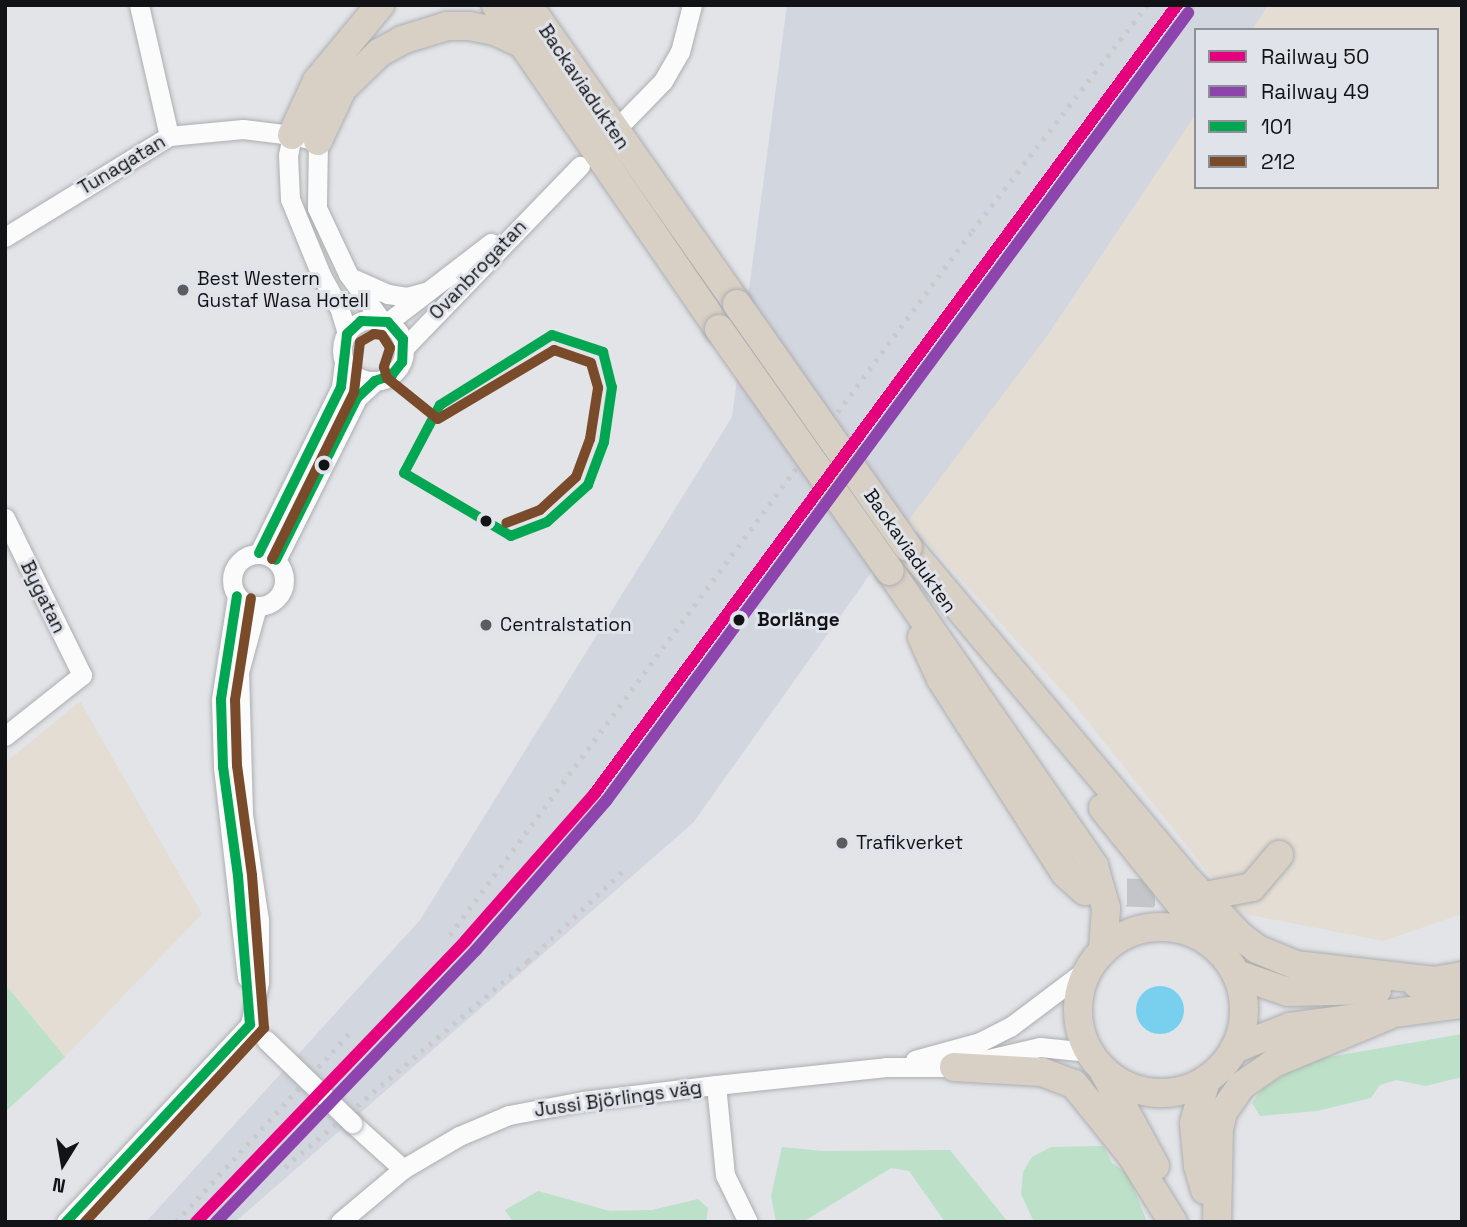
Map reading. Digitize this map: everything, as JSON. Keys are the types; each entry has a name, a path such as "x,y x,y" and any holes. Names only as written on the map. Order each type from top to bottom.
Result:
{"highway":[{"path":"305,138 317,80 380,5"},
{"name":"Backaviadukten","path":"496,5 1094,866 1106,908 1097,959"},
{"name":"Backaviadukten","path":"528,5 973,642 1213,945"},
{"path":"305,138 358,71 402,40 447,26 469,26 495,31 521,43"},
{"path":"908,547 1183,875 1240,936 1257,949 1296,965 1449,979"},
{"path":"890,571 942,679 1065,873 1085,891"},
{"path":"1211,895 1252,887 1279,855"},
{"path":"1173,1222 1134,1122 1095,1059 1078,1009 1097,959 1122,937 1169,927 1213,945 1236,974 1244,1004 1234,1049"},
{"path":"1236,974 1269,988 1307,993 1449,979"},
{"path":"1095,1059 1124,1083 1151,1092 1189,1088 1206,1080 1234,1049 1290,1027 1462,1004"},
{"path":"1216,1222 1216,1146 1223,1112 1241,1086 1273,1063 1387,1016"},
{"path":"954,1067 1042,1072 1074,1084 1132,1156 1173,1222"},
{"path":"1206,1080 1194,1123 1195,1143 1216,1222"}],"street":[{"path":"139,5 169,136"},
{"path":"625,120 663,80 680,51 692,5"},
{"name":"Tunagatan","path":"5,237 169,136 243,130 305,138"},
{"path":"305,138 317,208 348,274 384,321 399,332 405,347 398,369 375,381 357,398 268,557 236,566 232,581 237,596 221,713 250,1024 402,1169"},
{"path":"268,557 341,387 347,334 339,307 321,275 290,199 288,155 305,138"},
{"name":"Ovanbrogatan","path":"405,347 580,166"},
{"name":"Ovanbrogatan","path":"384,321 432,290 552,194"},
{"path":"348,274 387,294 407,297 432,290"},
{"path":"347,334 361,321 384,321"},
{"path":"344,361 356,376 375,381"},
{"name":"Bygatan","path":"5,518 82,675 5,736"},
{"path":"237,596 257,606 271,603 281,593 284,575 268,557"},
{"path":"65,1222 250,1024 259,982 259,920 243,814 239,672 257,606"},
{"name":"Jussi Björlings väg","path":"886,1068 980,1042 1032,1012 1097,959"},
{"name":"Jussi Björlings väg","path":"340,1222 402,1169 459,1136 509,1115 583,1101 716,1085 886,1068 954,1067 1040,1047 1095,1059"},
{"path":"716,1085 725,1175 748,1222"}],"shaded area":[{"path":"787,5 1268,5 1253,28 1194,28 1194,117 1047,336 908,521 693,823 235,1222 146,1222 420,920 732,417"},
{"path":"1268,5 1462,5 1462,914 1383,941 1240,913 1074,704 908,521 1047,336 1194,117 1194,189 1439,189 1439,28 1253,28"},
{"path":"80,701 202,914 65,1057 5,984 5,763"}],"green space":[{"path":"5,984 65,1057 5,1112"},
{"path":"1462,1034 1462,1077 1426,1086 1396,1080 1380,1085 1371,1098 1317,1111 1260,1116 1252,1103 1263,1088 1287,1073 1323,1058"},
{"path":"1103,1146 1112,1163 1128,1174 1147,1222 1034,1222 1021,1194 1023,1172 1032,1157 1051,1147"},
{"path":"782,1147 822,1151 950,1150 1008,1222 945,1222 909,1171 891,1168 803,1222 776,1222 771,1196"},
{"path":"538,1191 610,1211 652,1210 698,1199 708,1208 706,1222 513,1222 505,1210"}],"water":[{"path":"1160,986 1177,993 1184,1010 1177,1027 1160,1034 1143,1027 1136,1010 1143,993"}],"tunnel":[{"path":"1085,891 1194,895"}],"railway":[{"path":"450,935 972,231 1147,5"},
{"path":"213,1222 476,948 597,810 1194,5"},
{"path":"285,1167 528,961 626,868"},
{"path":"176,1222 350,1033"}],"rail line":[{"name":"50","path":"196,1222 466,940 595,793 1177,5"},
{"name":"49","path":"216,1222 476,950 606,801 1188,13"}],"transit line":[{"name":"101","path":"259,553 341,387 347,334 361,321 388,322 403,339 402,362 392,375 375,381 357,398 276,560"},
{"name":"212","path":"272,559 354,392 360,342 374,334 382,335 390,348 384,367 387,378 438,419 554,350 591,363 598,388 590,439 576,477 540,510 506,523"},
{"name":"101","path":"552,335 603,352 612,387 604,442 588,485 547,522 511,536 404,473 440,405 552,335"},
{"name":"101","path":"66,1222 250,1025 238,876 223,767 221,699 237,596"},
{"name":"212","path":"85,1222 264,1028 252,875 237,766 235,700 251,598"}],"place":[{"name":"Best Western Gustaf Wasa Hotell","path":"183,290"},
{"name":"Borlänge","path":"739,620"},
{"name":"Centralstation","path":"486,625"},
{"name":"Trafikverket","path":"842,843"}]}
